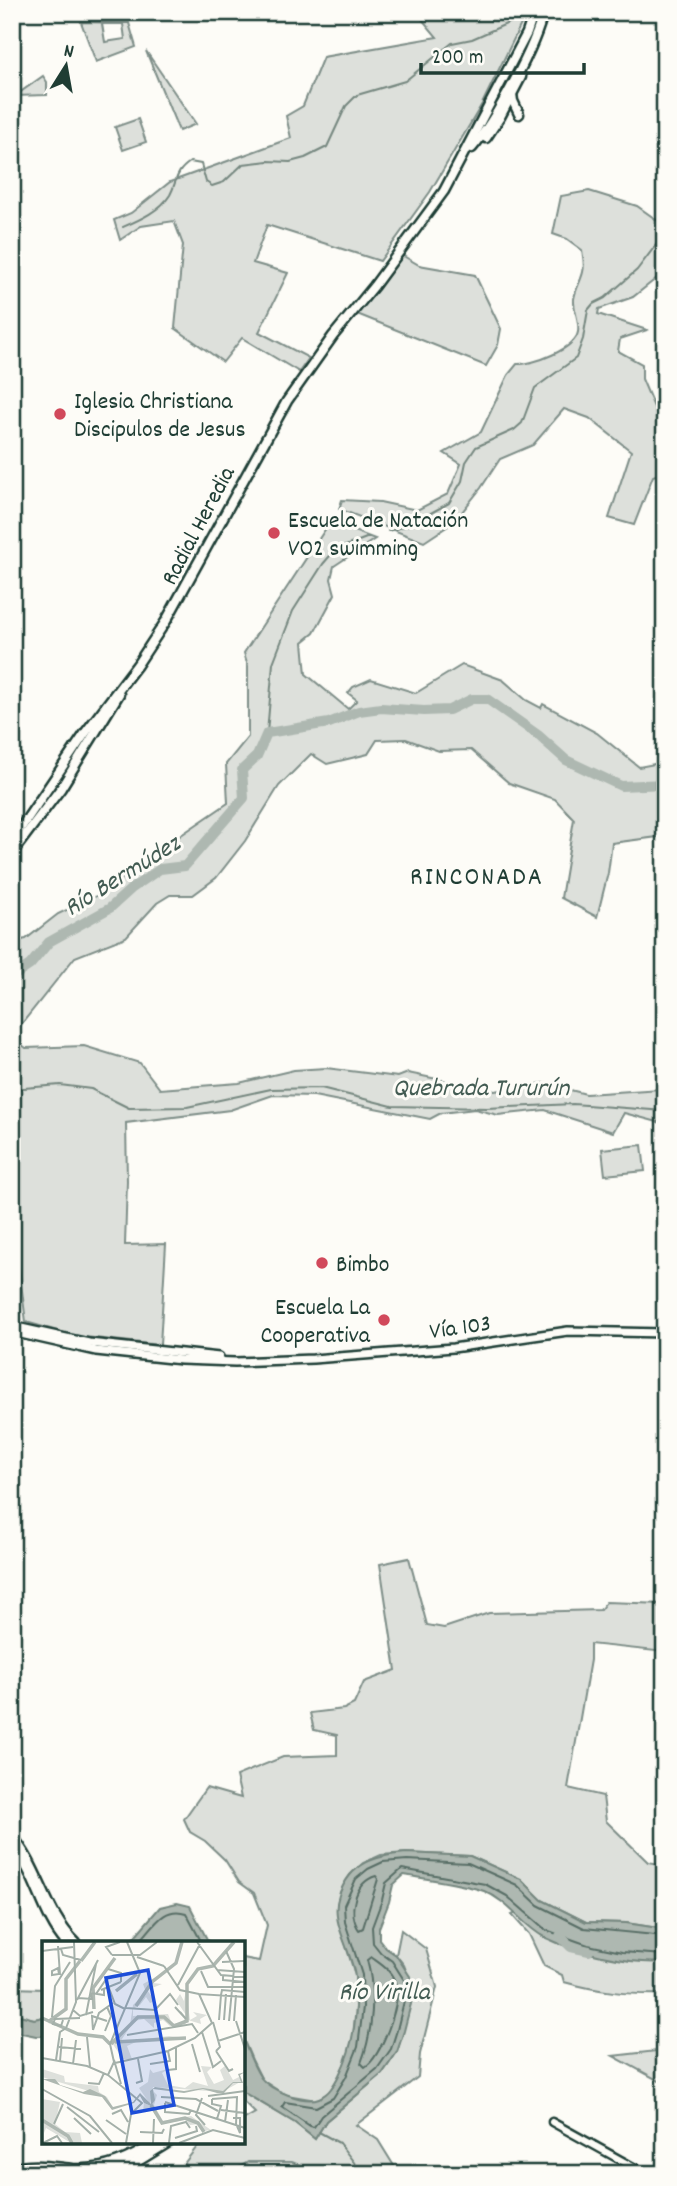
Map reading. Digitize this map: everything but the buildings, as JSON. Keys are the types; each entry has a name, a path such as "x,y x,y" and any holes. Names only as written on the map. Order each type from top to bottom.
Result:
{"main road":[{"name":"Radial Heredia","path":"12,841 86,732 137,665 178,600 287,401 444,191 467,153 508,72 534,12"},
{"name":"Radial Heredia","path":"467,153 504,105 543,12"},
{"path":"467,153 487,137 500,117 529,59 533,40"},
{"path":"504,105 499,97 508,72"},
{"path":"500,117 519,114 512,94"},
{"path":"12,853 43,814 137,665"},
{"path":"43,814 43,805 66,771 86,732"},
{"path":"12,848 33,819 43,814"},
{"name":"Vía 103","path":"14,1331 127,1348 261,1361"},
{"name":"Vía 103","path":"14,1331 96,1351 211,1361 313,1359 453,1348 568,1331 665,1333"},
{"path":"127,1348 211,1361"},
{"path":"12,1836 30,1860 55,1917 71,1941"},
{"path":"12,1846 25,1864 50,1921 71,1941"},
{"path":"12,2169 38,2165 75,2169 109,2167 132,2158 154,2144"},
{"path":"105,2174 135,2163 166,2144"},
{"path":"21,2174 64,2174"}],"street":[{"path":"552,2122 646,2174"}],"shaded area":[{"path":"416,12 527,12 482,104 430,192 380,261 267,225 253,263 288,273 259,332 309,358 299,372 242,338 223,362 175,328 183,245 174,221 141,226 120,240 114,220 131,213 170,182 291,138 286,116 303,106 323,57 437,37"},
{"path":"81,22 129,23 136,47 96,62","holes":["102,24 123,24 125,39 105,42"]},
{"path":"146,51 196,124 179,131"},
{"path":"43,76 47,82 47,95 15,96"},
{"path":"138,119 146,142 123,150 115,127"},
{"path":"589,191 637,206 661,223 665,211 665,279 657,278 633,297 599,309 598,314 647,330 620,339 618,351 642,364 642,379 665,426 665,472 653,476 634,525 609,518 631,451 589,418 564,409 533,445 500,459 454,522 424,542 339,509 342,500 380,502 417,510 448,494 461,464 444,453 481,432 508,375 517,364 552,355 575,338 578,328 574,299 584,269 582,250 567,239 553,234 561,196"},
{"path":"400,254 419,265 475,275 501,329 498,345 486,366 357,314"},
{"path":"330,522 375,539 334,566 331,579 335,594 314,633 303,642 306,674 348,709 357,700 348,693 353,687 371,679 416,693 462,665 503,680 526,700 541,708 543,704 597,733 639,767 665,762 665,836 612,843 597,917 561,898 574,819 555,799 509,783 471,750 439,751 406,739 377,740 368,754 327,764 311,754 279,786 245,841 216,878 193,895 170,895 157,903 126,937 75,957 12,1036 12,942 26,939 58,914 107,891 140,863 228,803 226,764 248,737 248,666 244,653"},
{"path":"12,1037 26,1048 84,1046 140,1063 160,1089 239,1083 294,1070 326,1068 398,1077 408,1073 495,1091 543,1083 586,1094 665,1089 665,1124 624,1113 613,1132 545,1110 498,1115 475,1109 441,1113 430,1119 314,1096 273,1095 230,1110 126,1123 125,1245 166,1244 160,1345 75,1336 26,1322 12,1213"},
{"path":"642,1145 645,1171 605,1175 602,1149"},
{"path":"409,1558 427,1625 444,1628 489,1613 600,1610 606,1602 665,1604 665,1652 590,1644 590,1660 568,1788 603,1796 606,1821 648,1862 665,1865 665,1929 626,1923 586,1922 542,1900 521,1879 470,1856 406,1853 381,1855 363,1863 350,1875 340,1892 339,1923 355,1975 356,2007 352,2045 340,2075 329,2092 316,2100 279,2091 262,2080 252,2060 245,2044 245,1958 259,1961 267,1925 254,1893 239,1882 225,1860 205,1841 190,1832 184,1819 206,1788 241,1798 236,1776 283,1757 337,1755 337,1735 314,1730 310,1713 344,1709 354,1704 364,1682 396,1670 380,1564"},
{"path":"516,1913 543,1936 586,1952 621,1959 665,1962 665,1994 614,1992 564,1982 562,1975 544,1966 529,1934 512,1915"},
{"path":"401,1930 426,1949 437,1987 420,2054 418,2077 356,2125 378,2140 399,2174 322,2174 292,2162 248,2162 228,2174 176,2174 199,2144 245,2144 245,2119 255,2113 245,2103 245,2093 295,2123 315,2139 326,2121 382,2074 397,2052 414,1992 404,1965 396,1955"},
{"path":"12,1988 42,1989 42,2017 34,2019 12,2013"},
{"path":"665,2050 665,2076 661,2082 613,2056"}],"water":[{"name":"Río Virilla","path":"406,1853 470,1856 521,1879 542,1900 586,1922 626,1923 665,1929 665,1962 620,1959 571,1948 536,1932 493,1895 484,1891 404,1875 393,1885 379,1928 379,1939 396,1955 411,1978 414,1992 397,2052 382,2074 326,2121 315,2139 295,2123 245,2093 245,2044 265,2083 288,2095 305,2099 319,2098 333,2086 352,2040 356,2014 355,1977 337,1915 339,1895 357,1868 384,1856"},
{"path":"177,1903 190,1906 208,1941 131,1941 160,1907"},
{"path":"12,2013 34,2019 42,2017 42,2036 12,2031"}],"waterway":[{"path":"123,227 161,206 170,195 179,173 190,162 201,164 206,182 212,186 224,182 243,164 290,162 305,158 327,147 346,106 357,95 405,81 452,43 472,39 513,21"},
{"path":"388,531 409,525 449,503 462,481 466,462 476,447 514,430 522,423 535,388 576,358 583,339 588,310 637,270 665,233"},
{"path":"267,733 273,663 293,611 335,550 369,537"},
{"name":"Río Bermúdez","path":"12,977 30,965 49,942 110,908 160,869 185,866 244,798 242,770 257,756 267,733 329,723 359,711 381,708 449,710 472,699 487,699 538,735 566,760 621,786 665,784"},
{"name":"Quebrada Tururún","path":"12,1089 60,1085 91,1089 129,1108 187,1107 271,1089 321,1088 392,1106 487,1108 573,1104 665,1111"},
{"name":"Río Virilla","path":"560,1936 571,1947 589,1951"},
{"path":"319,2132 339,2143 363,2174"}],"place":[{"name":"Iglesia Christiana Discipulos de Jesus","path":"60,414"},
{"name":"Escuela de Natación VO2 swimming","path":"274,533"},
{"name":"Bimbo","path":"322,1263"},
{"name":"Escuela La Cooperativa","path":"384,1320"}],"district":[{"name":"RINCONADA","path":"477,875"}]}
